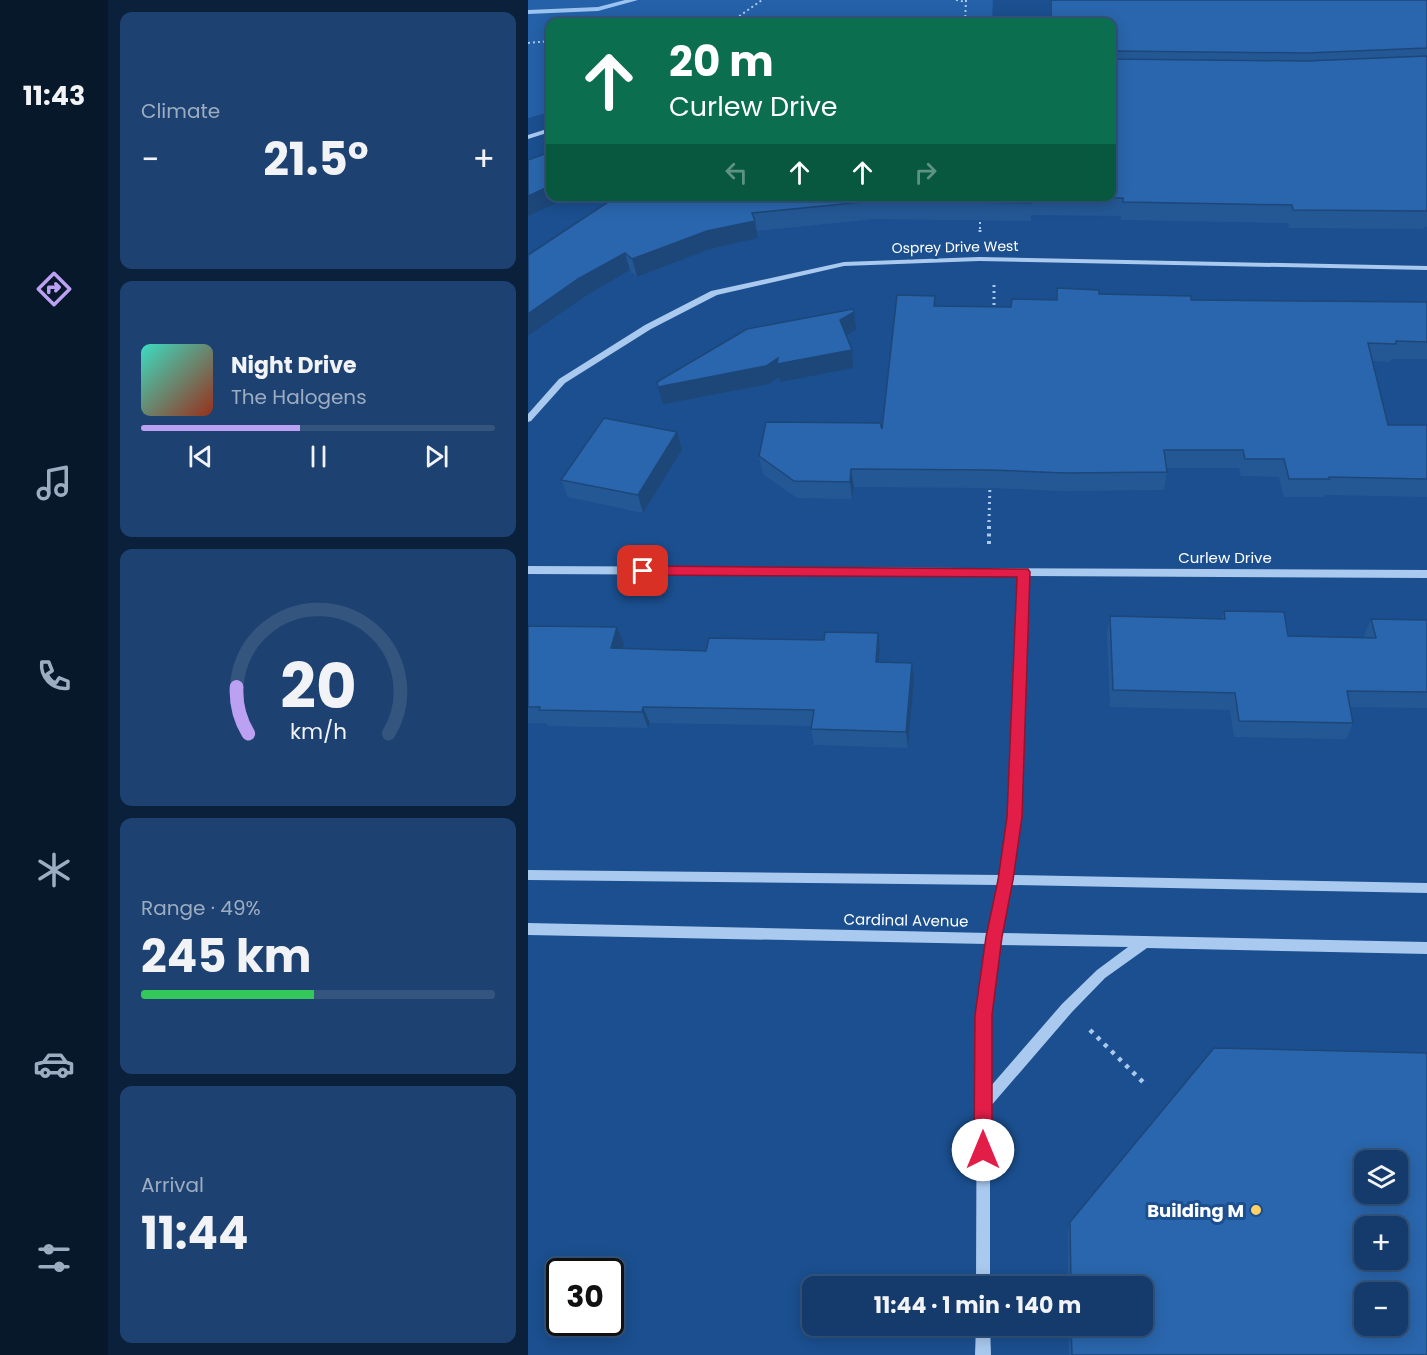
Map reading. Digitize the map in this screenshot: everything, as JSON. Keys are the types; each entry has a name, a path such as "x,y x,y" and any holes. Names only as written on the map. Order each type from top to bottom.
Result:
{"street":[{"path":"528,137 546,131"},
{"name":"Osprey Drive West","path":"528,419 562,381 648,327 714,293 844,264 994,259 1427,268"},
{"name":"Curlew Drive","path":"528,570 1427,574"},
{"path":"983,1276 983,1015 994,937 1006,880 1014,817 1024,572"},
{"path":"528,875 1006,880 1427,888"},
{"name":"Cardinal Avenue","path":"528,929 994,937 1144,943 1427,948"},
{"path":"983,1105 1067,1008 1101,974 1144,943"},
{"path":"983,1336 983,1355"}],"path":[{"path":"736,18 762,0"},
{"path":"956,0 966,1 964,18"},
{"path":"528,43 546,41"},
{"path":"978,259 981,207"},
{"path":"993,317 994,259"},
{"path":"988,572 990,479"},
{"path":"1067,1008 1145,1084"}],"shaded area":[{"path":"528,0 993,0 992,18 546,18 546,113 528,118"}],"building":[{"path":"1051,0 1427,0 1427,48 1307,53 1116,51 1116,18 1051,18"},
{"path":"1427,56 1427,211 1293,210 1292,205 1123,202 1123,198 1116,198 1116,59 1307,61"},
{"path":"546,153 546,188 528,196 528,160"},
{"path":"609,201 873,201 752,213 755,221 707,231 632,259 625,253 578,279 528,314 528,255"},
{"path":"873,201 1032,201 1032,203"},
{"path":"1057,288 1099,290 1099,294 1191,296 1191,300 1427,302 1427,342 1368,343 1388,425 1427,425 1427,479 1329,477 1330,479 1289,479 1284,459 1245,459 1243,450 1164,450 1167,472 1065,473 851,469 850,482 794,481 759,456 766,422 880,423 882,429 897,295 935,296 934,306 1011,307 1012,299 1057,300"},
{"path":"853,309 854,312 840,320 852,350 777,364 778,358 766,366 658,387 657,382 747,329"},
{"path":"604,418 677,432 638,495 561,480"},
{"path":"1224,611 1284,612 1288,636 1376,638 1371,619 1427,620 1427,692 1347,691 1353,723 1239,721 1235,693 1113,690 1110,616 1225,619"},
{"path":"528,626 617,627 611,648 706,651 709,638 824,640 825,632 878,633 876,662 912,663 906,732 811,729 814,710 643,707 642,712 539,710 540,707 528,707"},
{"name":"Building M","path":"1214,1048 1427,1053 1427,1355 1072,1355 1071,1336 1153,1336 1153,1276 1071,1276 1070,1222"}],"waterway":[{"path":"528,12 598,9 634,0"}],"place":[{"name":"Building M","path":"1256,1210"}],"route":[{"path":"643,571 1024,572 1014,817 1006,880 994,937 983,1015 983,1150"}]}
